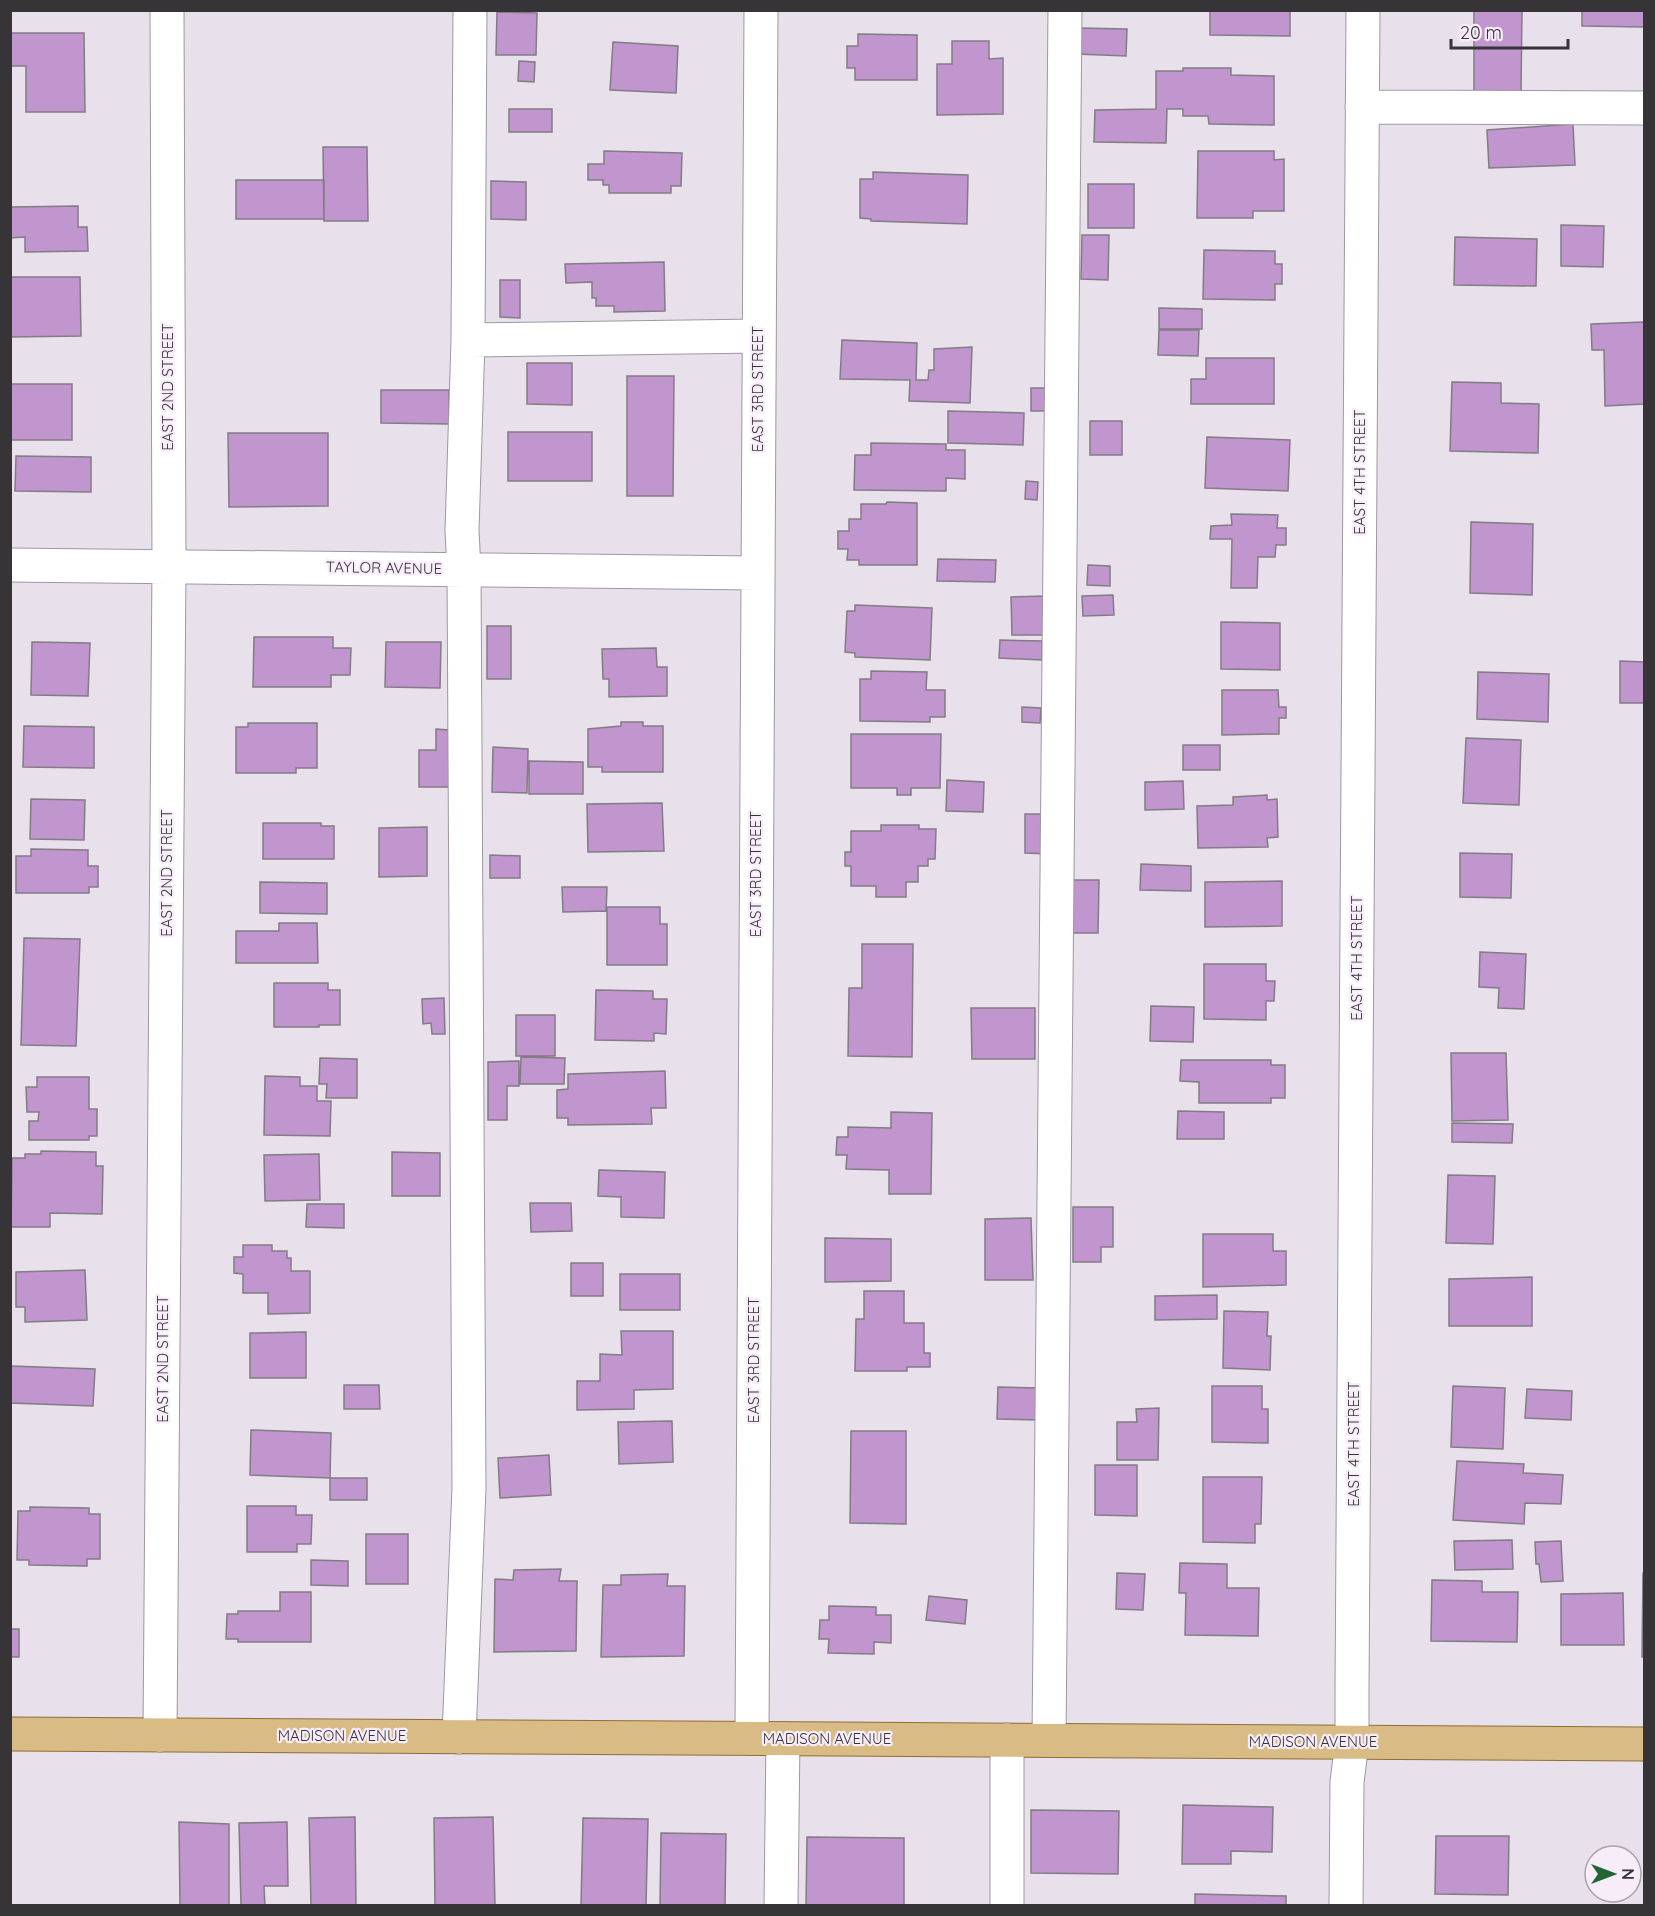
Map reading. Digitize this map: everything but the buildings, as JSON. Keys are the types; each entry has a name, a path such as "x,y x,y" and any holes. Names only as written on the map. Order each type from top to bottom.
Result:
{"main road":[{"name":"MADISON AVENUE","path":"10,1734 1644,1744"}],"street":[{"name":"EAST 2ND STREET","path":"160,1735 169,565 167,10"},
{"path":"459,1737 469,1488 462,531 468,340 470,10"},
{"name":"EAST 3RD STREET","path":"761,10 757,573 767,1739 781,1905"},
{"path":"1049,1740 1065,10"},
{"name":"EAST 4TH STREET","path":"1346,1905 1347,1782 1352,1742 1363,10"},
{"path":"1362,107 1644,108"},
{"path":"468,340 759,336"},
{"name":"TAYLOR AVENUE","path":"10,565 757,573"},
{"path":"1007,1740 1007,1905"}]}
